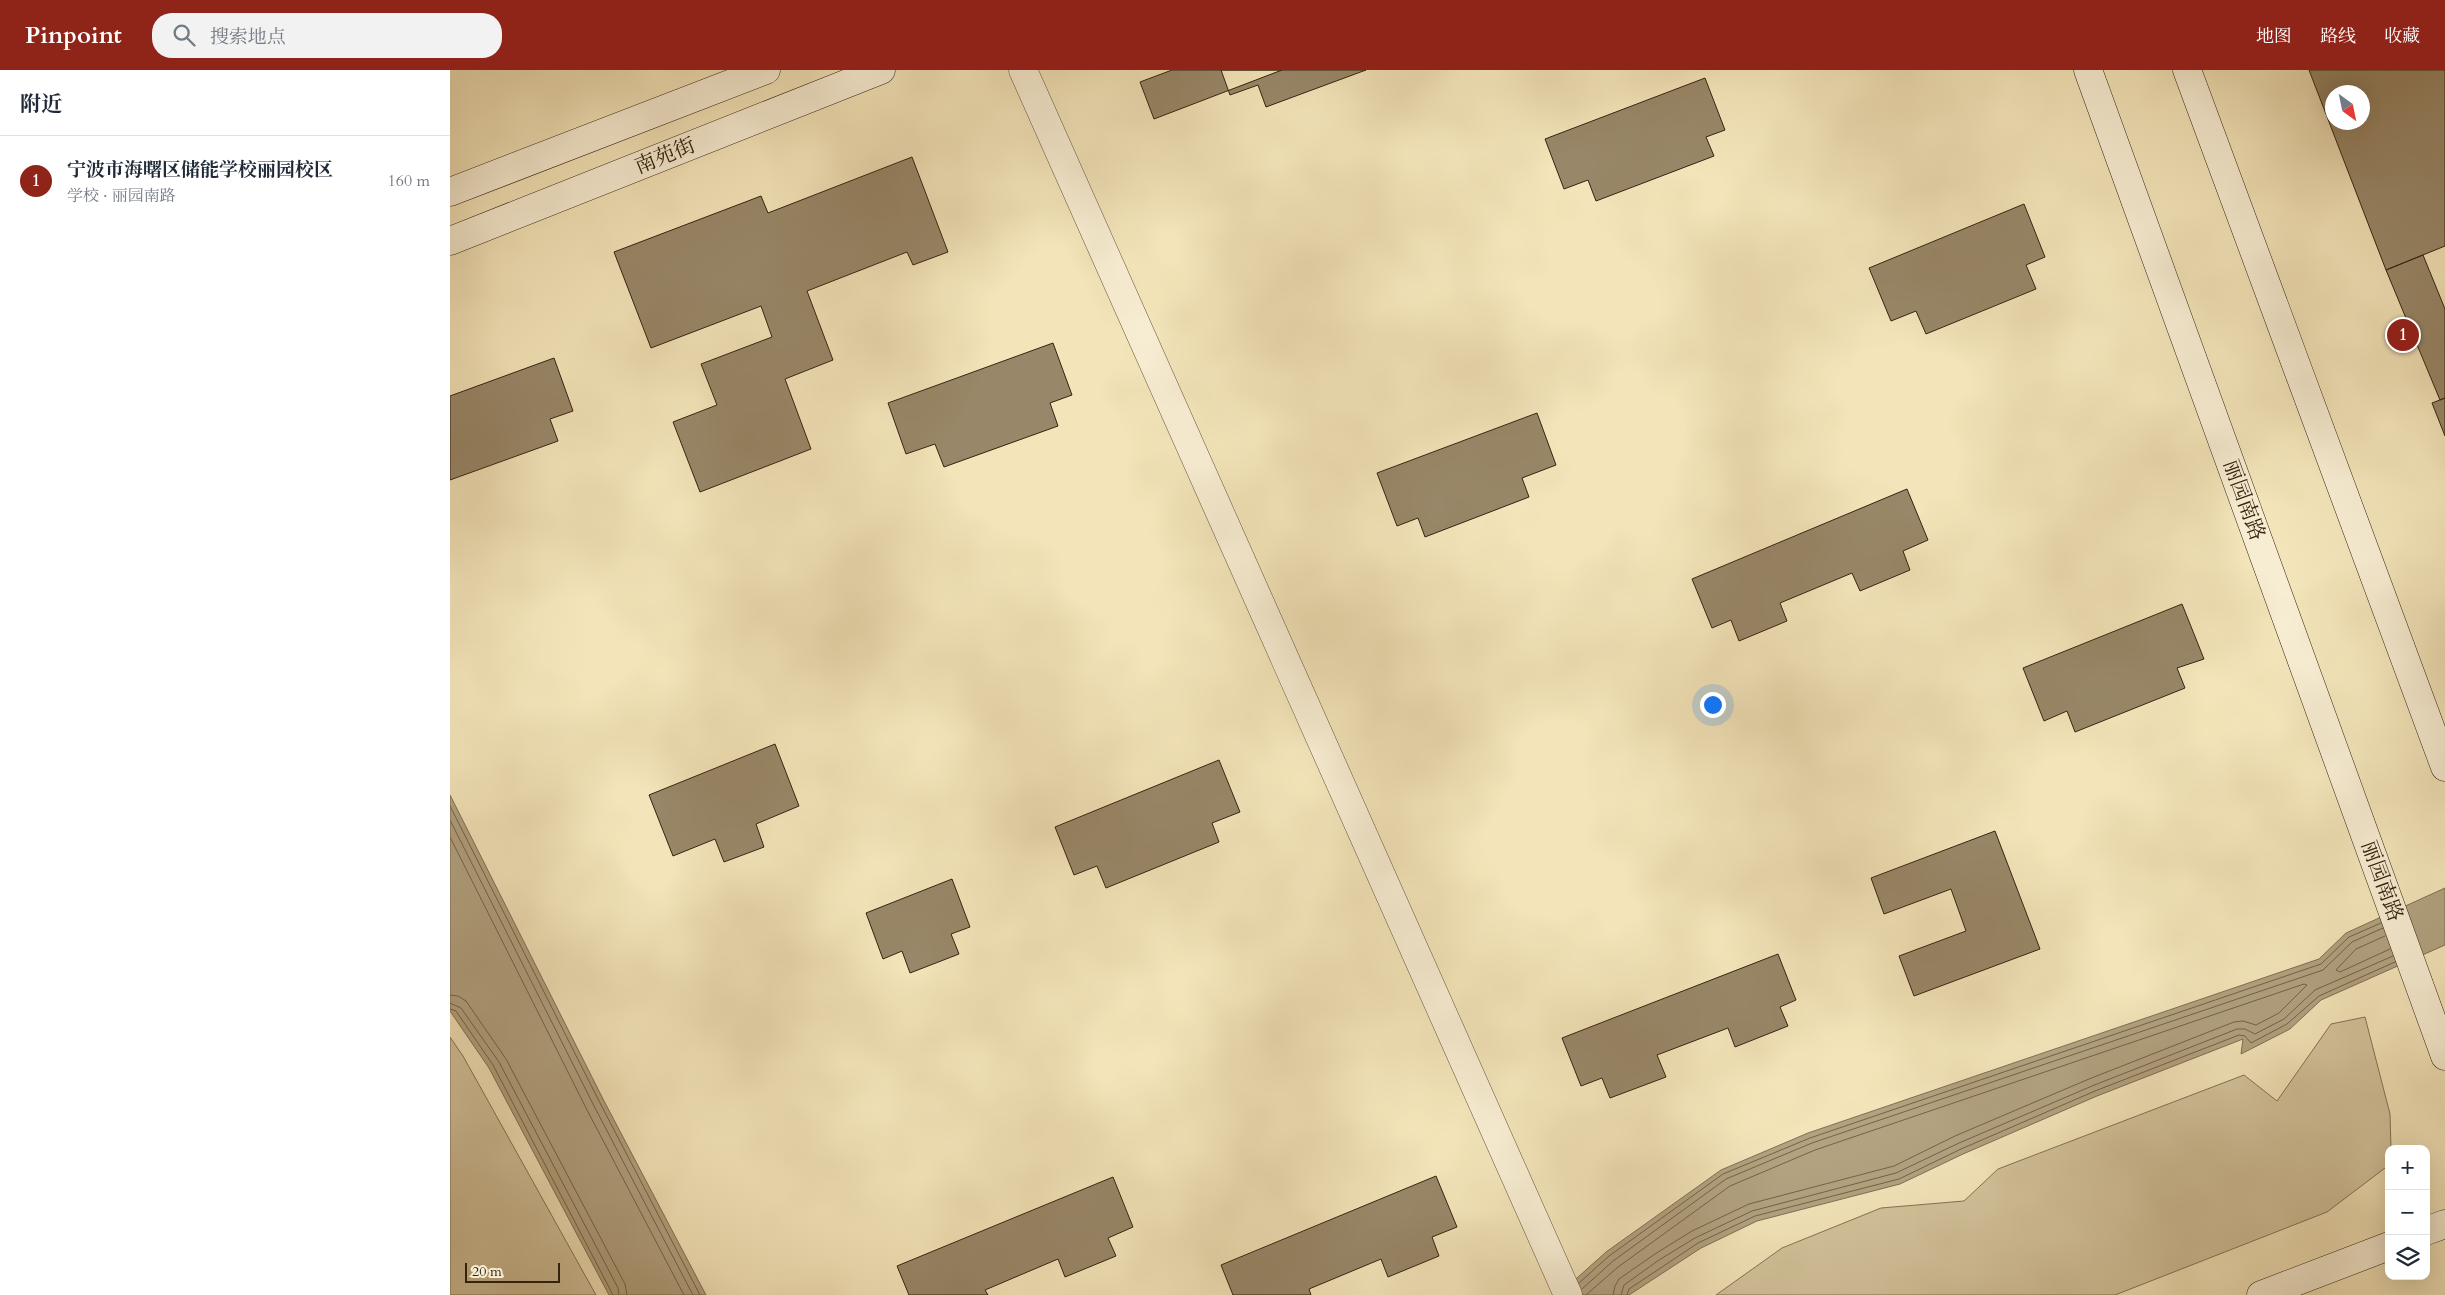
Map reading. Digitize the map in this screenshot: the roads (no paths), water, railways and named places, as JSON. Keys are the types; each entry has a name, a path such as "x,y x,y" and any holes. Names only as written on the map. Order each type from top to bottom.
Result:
{"street":[{"name":"南苑街","path":"450,192 766,70"},
{"name":"南苑街","path":"450,241 881,70"},
{"path":"1022,70 1568,1295"},
{"name":"丽园南路","path":"2088,70 2445,1056"},
{"path":"2187,70 2445,767"},
{"path":"2430,1230 2445,1224"},
{"path":"2261,1295 2385,1248"}],"water":[{"path":"450,795 603,1099 706,1295 609,1295 489,1068 450,1011"},
{"path":"2445,888 2445,945 2321,1000 2290,1029 2241,1054 2243,1039 2097,1096 1963,1154 1900,1184 1757,1221 1701,1248 1629,1295 1558,1295 1606,1252 1721,1170 1808,1133 2319,959 2346,933"}],"place":[{"name":"宁波市海曙区储能学校丽园校区","path":"2403,335"}]}
